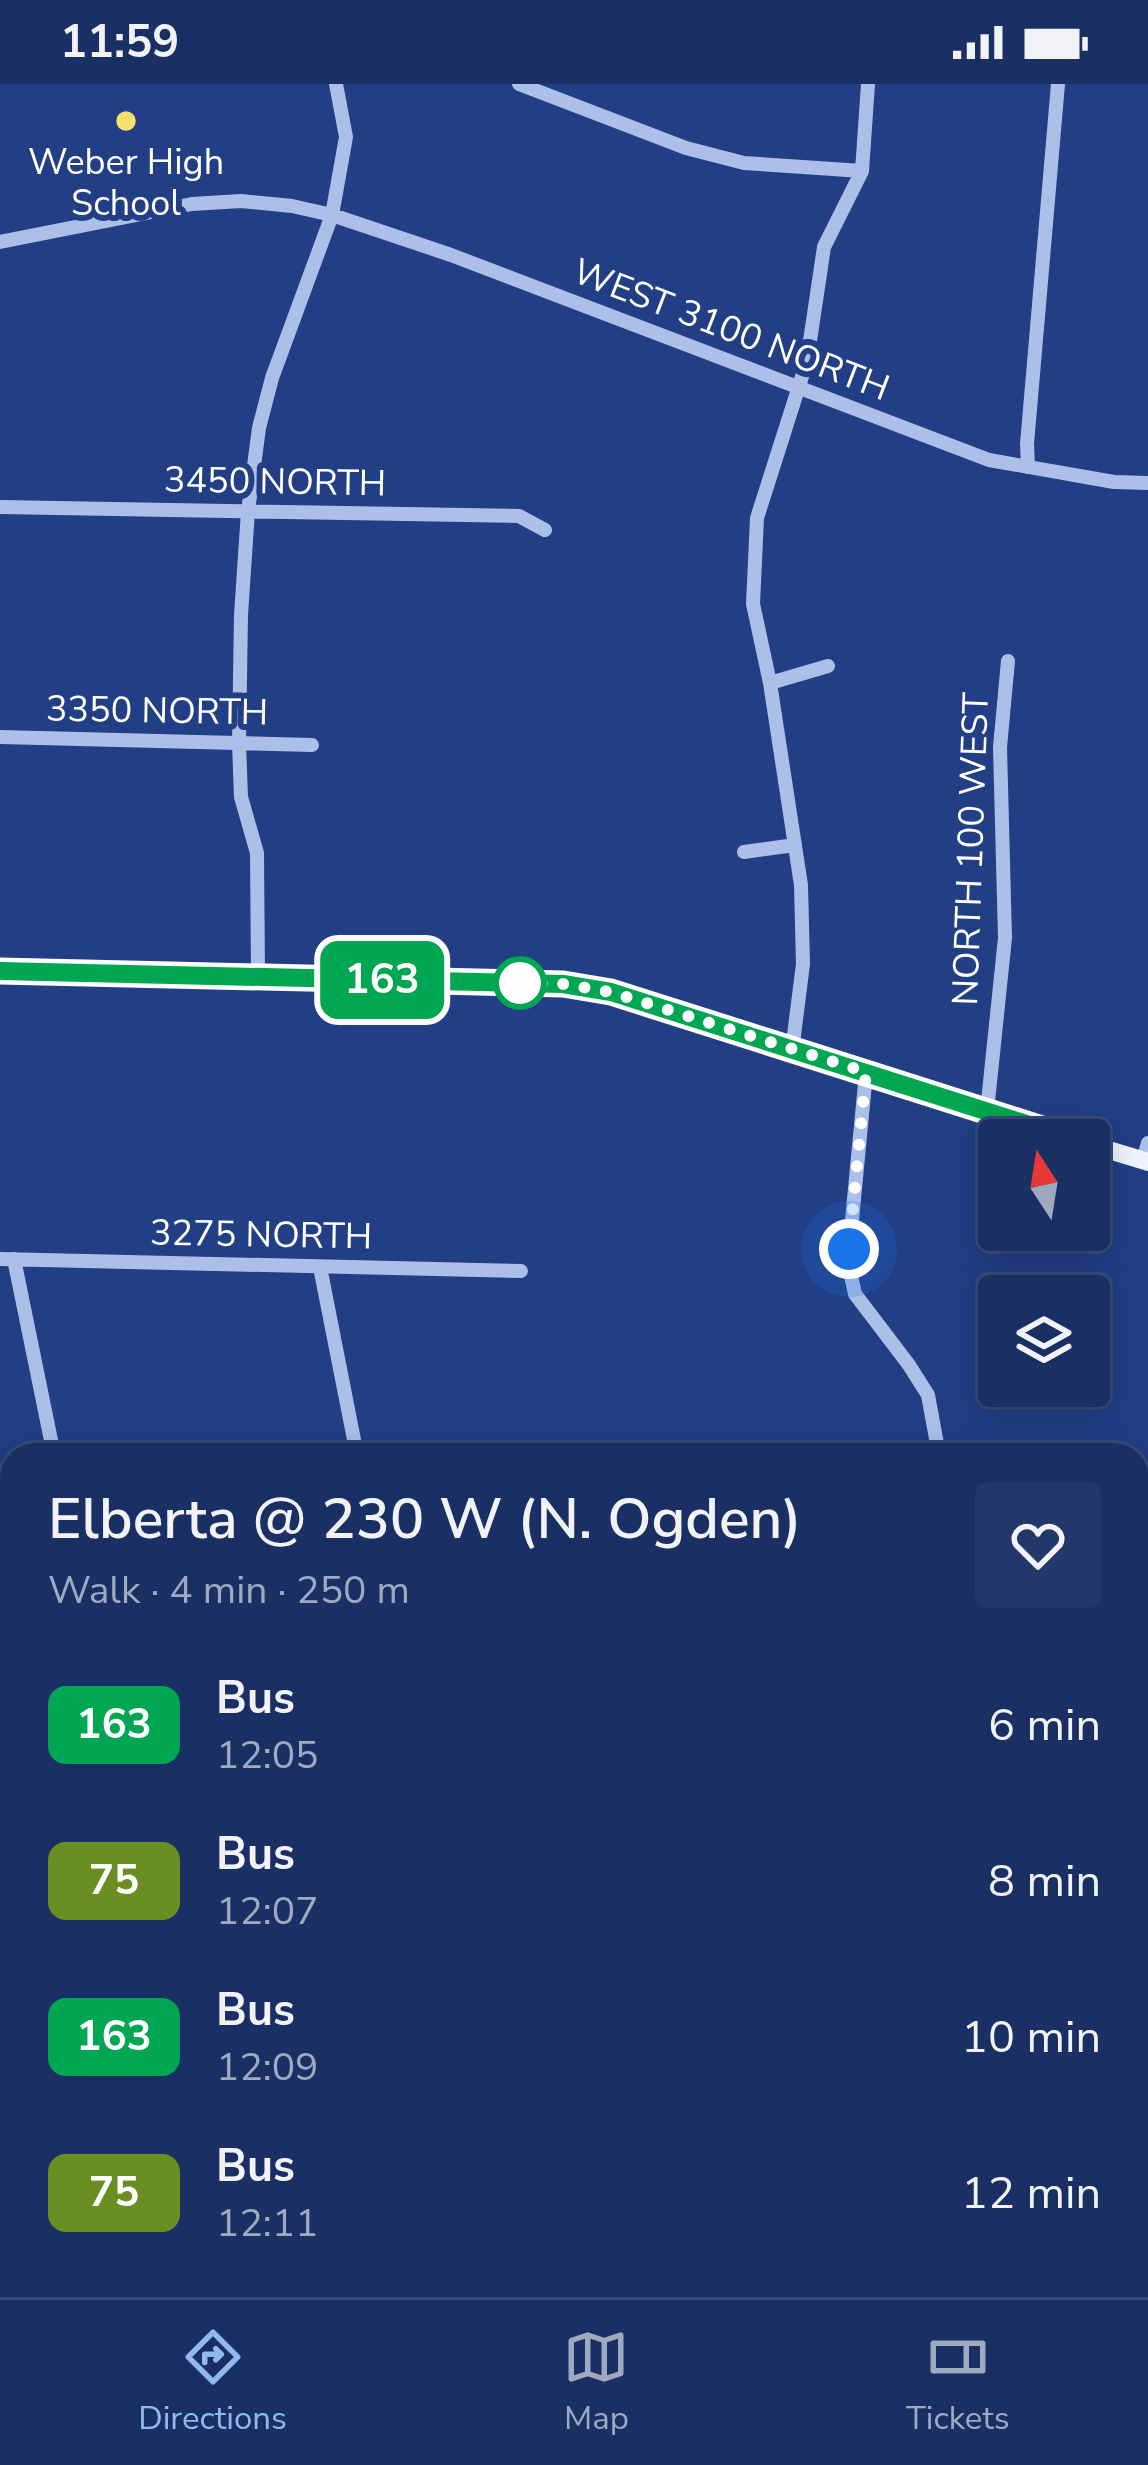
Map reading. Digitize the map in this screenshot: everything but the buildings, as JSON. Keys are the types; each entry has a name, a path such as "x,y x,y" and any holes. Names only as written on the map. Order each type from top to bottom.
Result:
{"main road":[{"path":"0,971 563,984 611,992 1012,1119"},
{"path":"1110,1148 1146,1155"}],"street":[{"path":"258,976 257,853 241,797 239,743 248,511 259,428 272,378 332,215 346,137 336,84"},
{"path":"519,84 686,148 744,164 862,171"},
{"path":"792,1051 803,964 801,885 753,604 757,518 807,362 824,247 862,171 868,84"},
{"path":"1028,467 1058,84"},
{"name":"WEST 3100 NORTH","path":"0,242 217,202 267,203 332,215 452,255 989,460 1114,482 1148,483"},
{"name":"3450 NORTH","path":"0,507 519,516 545,530"},
{"name":"NORTH 100 WEST","path":"987,1111 1005,938 1000,747 1008,661"},
{"path":"770,683 828,666"},
{"name":"3350 NORTH","path":"0,737 312,745"},
{"path":"744,852 795,844"},
{"path":"866,1072 848,1262 855,1294 928,1396 937,1443"},
{"path":"7,1259 51,1443"},
{"name":"3275 NORTH","path":"7,1259 521,1270"},
{"path":"320,1267 355,1443"}],"bus line":[{"name":"163","path":"0,971 563,984 611,992 1011,1119"}],"place":[{"name":"Weber High School","path":"126,121"}],"route":[{"path":"520,983 611,992 866,1072 849,1249"}]}
